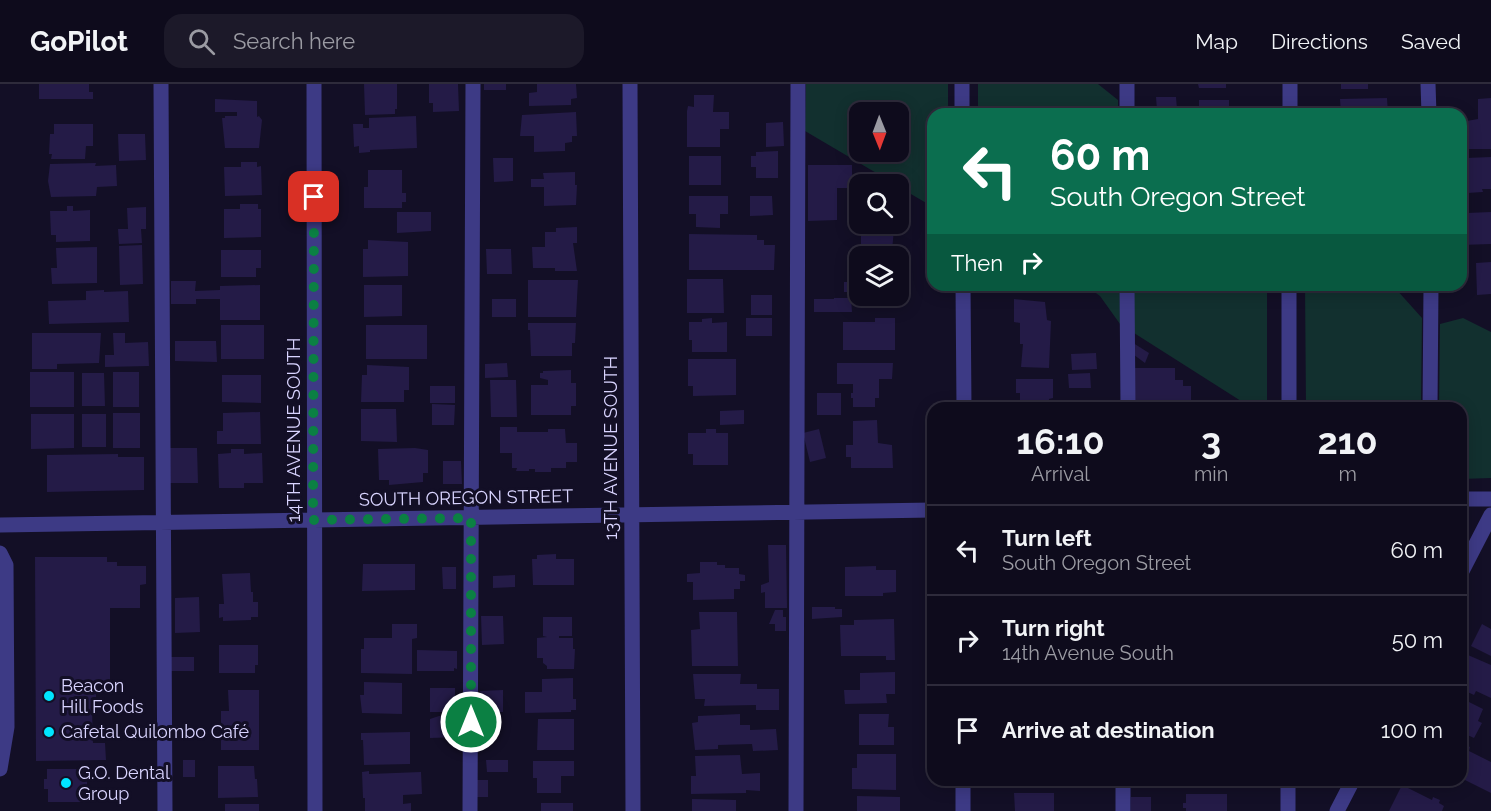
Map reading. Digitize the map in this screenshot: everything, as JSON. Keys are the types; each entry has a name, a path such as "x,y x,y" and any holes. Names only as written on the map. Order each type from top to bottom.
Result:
{"street":[{"path":"161,84 165,811"},
{"name":"14TH AVENUE SOUTH","path":"314,84 315,811"},
{"path":"470,811 473,84"},
{"name":"13TH AVENUE SOUTH","path":"630,84 633,811"},
{"path":"796,811 798,84"},
{"path":"962,84 963,108"},
{"path":"1127,84 1127,108"},
{"path":"1290,84 1290,108"},
{"path":"1428,84 1429,108"},
{"path":"963,291 964,402"},
{"path":"1127,291 1128,402"},
{"path":"1289,291 1289,402"},
{"path":"1430,402 1431,291"},
{"path":"1467,499 1491,499"},
{"name":"SOUTH OREGON STREET","path":"0,525 927,510"},
{"path":"1467,561 1491,515"},
{"path":"0,552 6,566 7,727 0,769"},
{"path":"963,786 963,811"},
{"path":"1124,786 1124,811"},
{"path":"1288,786 1288,811"},
{"path":"1337,811 1350,786"}],"green space":[{"path":"806,84 948,84 948,108 927,108 927,203 909,193 909,174 878,174 858,162 909,162 909,102 849,102 849,157 805,131"},
{"path":"978,84 1098,84 1118,100 1118,108 978,108"},
{"path":"1093,291 1120,291 1120,324 1100,296"},
{"path":"1134,291 1267,291 1267,402 1243,402 1134,333"},
{"path":"1305,291 1398,291 1422,318 1421,402 1306,402"},
{"path":"1463,318 1491,332 1491,478 1467,479 1467,402 1439,402 1440,324"}],"building":[{"path":"39,84 89,84 89,92 93,92 93,99 39,99"},
{"path":"364,84 397,84 395,114 365,115"},
{"path":"429,84 458,84 459,111 433,112 433,103 429,103"},
{"path":"484,84 506,84 506,90 484,90"},
{"path":"537,84 576,84 577,98 571,99 571,105 529,106 529,93 537,92"},
{"path":"1198,84 1226,84 1226,88 1199,88"},
{"path":"1341,84 1368,84 1368,89 1341,89"},
{"path":"694,95 714,95 713,112 729,112 729,129 720,129 720,147 687,147 687,111 688,106 694,107"},
{"path":"1156,97 1176,97 1177,108 1157,108"},
{"path":"1387,98 1388,108 1341,108 1340,99"},
{"path":"1491,98 1491,149 1467,149 1467,121 1478,119 1478,99"},
{"path":"215,99 257,101 257,117 259,116 262,120 259,148 225,148 222,118 237,116 237,112 215,112"},
{"path":"1199,100 1229,100 1229,108 1199,108"},
{"path":"576,112 577,136 572,136 572,142 565,143 565,151 534,152 534,136 520,136 522,115"},
{"path":"416,116 417,148 370,150 370,152 359,153 359,146 354,147 353,124 363,124 363,128 369,128 369,118"},
{"path":"783,122 784,146 766,147 766,123"},
{"path":"54,124 93,124 93,146 86,146 85,159 51,159 50,134 54,134"},
{"path":"118,134 145,134 146,160 119,161"},
{"path":"778,151 778,178 756,178 756,167 751,167 751,156 756,156 756,152"},
{"path":"689,156 721,156 721,185 689,185"},
{"path":"1491,157 1491,189 1467,193 1467,158"},
{"path":"493,158 513,158 513,181 494,182"},
{"path":"241,162 257,162 257,167 261,166 262,195 225,196 224,167 241,167"},
{"path":"96,163 95,166 116,165 117,186 97,187 96,196 51,197 48,181 50,164"},
{"path":"808,165 852,165 852,174 849,174 849,188 837,188 837,220 808,221"},
{"path":"368,170 402,170 402,193 406,193 406,202 402,202 402,208 364,208 364,187 368,187"},
{"path":"575,172 576,205 544,206 544,187 531,187 531,179 544,179 543,173"},
{"path":"689,196 728,196 728,214 720,214 720,228 696,227 696,214 689,214"},
{"path":"750,196 772,196 773,215 750,216"},
{"path":"240,204 258,204 258,209 261,209 261,237 224,238 224,209 240,209"},
{"path":"67,206 73,206 73,211 90,210 90,241 56,242 56,235 51,235 50,211 67,211"},
{"path":"146,207 146,229 141,229 142,243 119,244 118,229 128,229 127,208"},
{"path":"397,212 431,212 431,231 397,233"},
{"path":"1491,212 1491,244 1467,245 1467,213"},
{"path":"577,227 577,243 573,243 577,271 533,268 532,247 545,247 545,232 556,232 556,228"},
{"path":"689,234 757,235 757,240 764,240 764,245 775,245 774,270 689,270"},
{"path":"861,234 894,234 892,246 861,246"},
{"path":"368,240 408,242 408,276 363,277 363,249 368,249"},
{"path":"142,245 143,284 120,285 119,246"},
{"path":"97,247 97,283 52,284 51,268 57,268 56,248"},
{"path":"486,249 511,249 512,274 487,274"},
{"path":"221,250 261,250 261,268 256,268 256,277 221,277"},
{"path":"1491,262 1491,294 1477,295 1476,263"},
{"path":"687,279 723,279 724,313 687,313"},
{"path":"528,280 578,280 576,317 528,317"},
{"path":"171,281 196,281 195,291 220,290 220,286 260,285 260,320 220,320 220,299 196,299 196,304 171,304"},
{"path":"844,282 849,282 849,292 844,292"},
{"path":"364,285 402,285 402,316 364,317"},
{"path":"104,290 104,292 128,291 129,322 49,324 48,301 86,300 86,291"},
{"path":"751,295 772,295 772,315 751,315"},
{"path":"849,298 852,312 814,312 814,299"},
{"path":"492,299 516,299 516,317 492,317"},
{"path":"1014,299 1045,302 1047,320 1051,321 1049,368 1021,367 1023,344 1020,344 1020,323 1014,322"},
{"path":"712,318 712,323 727,322 727,352 692,352 689,322 702,322 702,319"},
{"path":"746,318 772,318 772,336 746,336"},
{"path":"875,318 895,318 895,350 843,350 843,322 875,322"},
{"path":"528,323 576,323 572,356 531,356"},
{"path":"221,325 264,325 264,359 221,359"},
{"path":"366,325 427,325 427,359 366,359"},
{"path":"32,333 101,333 99,363 57,364 57,369 32,369"},
{"path":"113,333 125,333 125,343 148,342 149,366 105,367 105,355 114,355"},
{"path":"175,341 216,341 217,362 175,361"},
{"path":"1130,341 1149,353 1145,363 1130,352"},
{"path":"1096,353 1097,369 1072,370 1071,354"},
{"path":"688,359 736,359 736,395 693,396 693,386 688,386"},
{"path":"507,363 508,377 485,378 485,364"},
{"path":"837,363 893,363 892,379 879,379 879,398 875,398 875,407 853,407 851,393 853,393 853,384 837,384"},
{"path":"367,365 409,367 409,390 404,390 404,402 361,402 362,375 367,375"},
{"path":"1135,368 1175,368 1175,380 1183,380 1183,386 1191,386 1191,402 1135,402"},
{"path":"571,370 571,383 576,383 576,406 571,406 571,415 531,415 531,385 548,385 548,380 540,378 540,373"},
{"path":"30,372 74,372 74,407 30,407"},
{"path":"113,372 139,372 139,407 113,407"},
{"path":"82,373 104,373 105,406 82,406"},
{"path":"1090,373 1091,388 1069,388 1068,374"},
{"path":"222,375 261,375 261,403 222,402"},
{"path":"1016,379 1053,379 1053,398 1049,399 1049,402 1020,402 1020,393 1016,393"},
{"path":"490,380 516,380 517,417 491,417"},
{"path":"430,386 455,386 455,403 430,403"},
{"path":"817,393 841,393 841,415 817,415"},
{"path":"432,404 455,405 454,425 432,425"},
{"path":"361,409 396,409 397,442 361,441"},
{"path":"744,410 744,424 720,425 720,411"},
{"path":"260,412 261,444 217,444 217,431 223,431 223,413"},
{"path":"113,413 140,413 140,448 113,448"},
{"path":"31,414 74,414 74,448 31,449"},
{"path":"82,414 106,414 106,447 82,447"},
{"path":"877,420 878,443 892,445 893,468 851,468 851,457 846,457 846,445 853,445 853,421"},
{"path":"500,427 517,427 517,432 548,432 548,429 565,429 566,443 577,443 577,462 566,462 566,468 551,468 551,472 535,472 535,469 516,471 517,468 512,468 512,453 500,453"},
{"path":"706,429 716,429 716,433 728,433 728,465 693,465 693,454 688,454 688,433 706,433"},
{"path":"819,429 826,458 810,462 803,433"},
{"path":"168,448 197,448 198,483 168,483"},
{"path":"231,449 244,449 244,454 262,453 263,483 244,483 244,488 219,488 218,454 231,453"},
{"path":"378,449 428,450 428,473 423,473 423,482 389,485 389,480 379,480"},
{"path":"118,454 118,457 144,457 144,490 47,492 47,455"},
{"path":"443,461 461,461 462,484 443,484"},
{"path":"768,545 786,545 787,608 765,608 765,592 761,593 761,585 769,582"},
{"path":"556,554 556,559 574,559 574,585 533,585 532,559 537,559 537,555"},
{"path":"35,557 107,557 107,562 117,562 117,566 146,566 146,584 140,585 140,608 110,608 110,681 91,681 91,692 96,692 96,710 92,710 93,743 105,743 106,760 36,761"},
{"path":"700,562 717,562 717,565 725,565 725,568 739,568 739,574 745,575 745,581 740,581 740,589 734,589 734,599 693,600 693,582 687,582 687,574 700,573"},
{"path":"363,564 415,564 415,590 362,591"},
{"path":"876,566 876,570 896,570 896,592 883,593 883,596 845,596 845,567"},
{"path":"442,567 456,567 456,589 443,589"},
{"path":"250,573 253,602 258,602 258,617 251,617 251,620 223,621 223,617 219,618 219,604 224,604 222,574"},
{"path":"515,575 515,587 493,588 493,576"},
{"path":"199,597 200,632 175,633 175,598"},
{"path":"812,607 842,609 842,617 812,619"},
{"path":"775,610 783,610 783,617 786,617 786,631 775,631 775,624 769,624"},
{"path":"699,612 737,612 738,666 692,666 691,630 700,629"},
{"path":"481,616 503,616 504,644 482,645"},
{"path":"543,617 572,617 572,636 559,636 559,638 573,638 574,669 547,669 543,658 537,658 537,638 547,637 543,636"},
{"path":"894,619 895,660 886,660 886,656 841,656 840,625 854,625 854,620"},
{"path":"392,624 417,624 417,638 412,639 412,674 361,673 361,649 364,649 364,638 392,638"},
{"path":"1482,624 1491,629 1491,656 1471,646"},
{"path":"219,645 258,645 258,665 255,665 255,673 219,673"},
{"path":"417,650 457,651 457,669 454,668 454,671 417,671"},
{"path":"1467,655 1491,665 1491,698 1476,691 1474,695 1467,692"},
{"path":"170,657 194,657 194,671 170,671"},
{"path":"895,672 895,694 886,694 887,703 845,704 844,690 860,690 860,673"},
{"path":"693,674 741,674 740,684 757,684 757,689 779,689 779,710 756,710 756,705 704,706 705,699 695,699"},
{"path":"573,678 573,699 576,699 576,710 525,713 525,692 542,692 542,679"},
{"path":"364,682 402,683 402,714 362,713 360,695 364,695"},
{"path":"430,688 455,688 455,712 430,712"},
{"path":"228,690 259,690 259,750 221,750 221,711 229,711"},
{"path":"503,690 503,712 481,713 480,691"},
{"path":"1467,701 1483,709 1478,721 1482,723 1474,738 1467,735"},
{"path":"740,714 740,725 750,725 750,730 776,729 778,750 753,751 752,744 718,745 718,749 695,750 692,723 698,722 698,716"},
{"path":"859,714 889,714 888,727 894,727 894,745 859,745"},
{"path":"439,716 460,716 460,737 430,738 430,719"},
{"path":"538,719 574,719 574,750 537,750"},
{"path":"410,732 410,764 364,765 361,733"},
{"path":"1467,746 1470,747 1469,751 1491,762 1491,793 1467,781"},
{"path":"857,754 896,754 896,790 852,789 852,768 857,768"},
{"path":"740,755 742,774 760,773 760,791 691,794 691,776 696,776 695,756"},
{"path":"183,760 195,760 195,777 183,777"},
{"path":"486,760 508,760 508,772 487,772"},
{"path":"533,761 574,761 574,776 561,776 561,793 537,793 537,778 533,778"},
{"path":"218,766 254,766 258,797 218,798"},
{"name":"G.O. Dental Group","path":"47,769 82,769 83,776 87,776 87,786 83,786 83,802 48,802 48,789 44,789"},
{"path":"369,771 369,774 421,772 422,794 403,795 403,804 411,803 411,811 365,811 362,772"},
{"path":"476,780 488,780 488,797 476,797"},
{"path":"1402,786 1432,800 1433,797 1440,800 1439,803 1444,806 1442,811 1389,811"},
{"path":"1014,793 1054,793 1054,811 1015,811"},
{"path":"1186,794 1227,794 1227,811 1186,811 1183,803 1186,803"},
{"path":"857,796 900,797 900,811 857,811"},
{"path":"1131,797 1151,797 1151,811 1131,811"},
{"path":"692,799 736,800 736,811 692,811"},
{"path":"541,803 573,803 573,811 541,811"},
{"path":"225,804 259,804 259,811 225,811"}],"place":[{"name":"Beacon Hill Foods","path":"49,696"},
{"name":"Cafetal Quilombo Café","path":"49,732"},
{"name":"G.O. Dental Group","path":"66,783"}],"route":[{"path":"314,197 313,520 471,518 471,722"}]}
